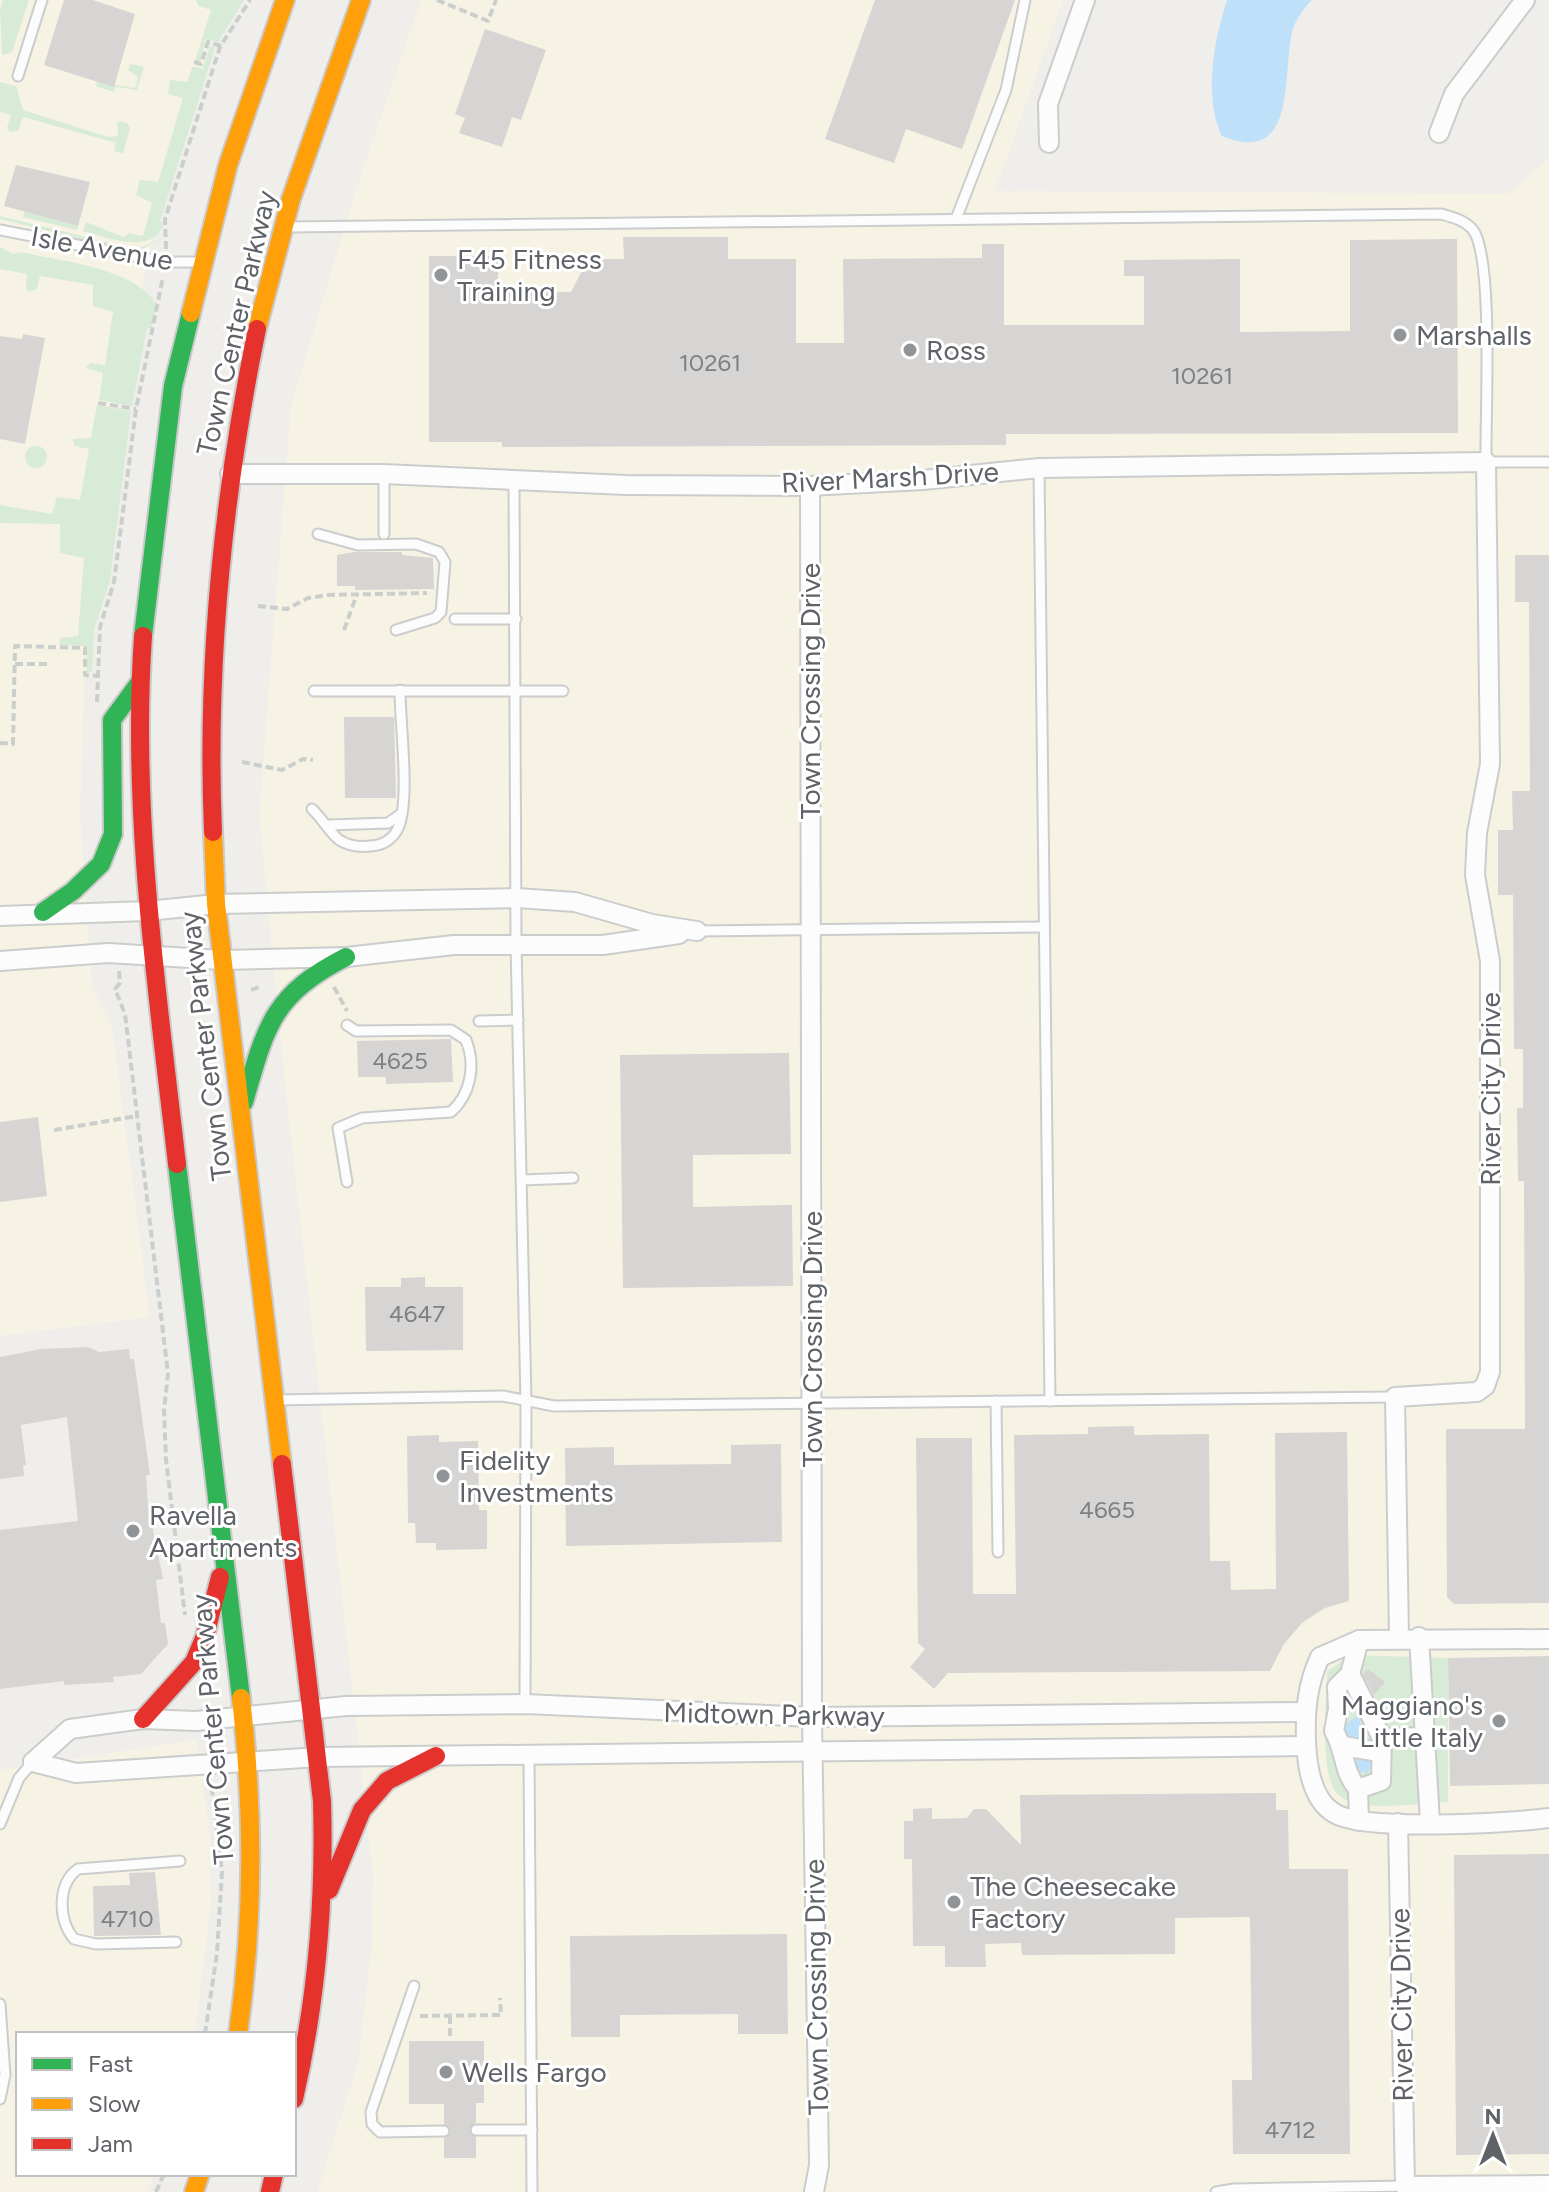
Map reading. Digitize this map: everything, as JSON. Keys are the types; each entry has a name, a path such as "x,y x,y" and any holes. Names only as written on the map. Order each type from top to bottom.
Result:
{"main road":[{"name":"Town Center Parkway","path":"238,2032 251,1935 254,1880 248,1761 142,863 140,682 158,482 173,386 228,165 285,0"},
{"name":"Town Center Parkway","path":"296,2089 316,1994 323,1905 319,1757 216,904 211,818 213,634 242,395 282,227 361,0"},
{"path":"43,912 73,891 101,864 113,834 112,720 140,682"},
{"path":"241,1113 267,1025 289,994 310,973 346,957"},
{"path":"143,1719 194,1662 205,1636 223,1561"},
{"path":"323,1905 362,1810 387,1781 436,1756"}],"street":[{"path":"1049,143 1048,104 1085,0"},
{"path":"1439,133 1454,94 1525,0"},
{"name":"River Marsh Drive","path":"230,474 384,474 514,477 626,485 810,486 923,480 1039,468 1486,462"},
{"name":"River City Drive","path":"1395,1397 1477,1392 1485,1386 1490,1372 1490,961 1475,875 1477,833 1490,764 1486,462"},
{"name":"Town Crossing Drive","path":"810,486 812,1751 819,2165 814,2192"},
{"path":"0,916 43,912 148,911 216,904 517,898 575,902 652,924 697,931"},
{"path":"0,961 108,953 222,960 346,957 454,945 603,945 697,931"},
{"path":"1395,1397 1399,1637"},
{"path":"1549,1639 1399,1637 1359,1640 1320,1657 1309,1681 1305,1712 1306,1746 1314,1785 1318,1797 1334,1813 1359,1821 1398,1823 1549,1818"},
{"path":"1419,1637 1430,1822"},
{"path":"1359,1640 1344,1680 1334,1731 1343,1746 1359,1821"},
{"path":"1309,1681 1344,1680"},
{"path":"1314,1785 1381,1781 1380,1745 1344,1680"},
{"name":"Midtown Parkway","path":"33,1762 70,1729 143,1719 196,1721 313,1708 525,1704 812,1717 1305,1712"},
{"path":"1343,1746 1380,1745 1425,1737"},
{"name":"Midtown Parkway","path":"33,1762 76,1773 319,1757 1306,1746"},
{"name":"River City Drive","path":"1398,1823 1405,2190"},
{"path":"1405,2190 1549,2185"}],"lane":[{"path":"18,76 42,0"},
{"path":"956,219 1006,90 1025,0"},
{"path":"282,227 1422,213 1460,220 1473,230 1479,245 1484,282 1486,462"},
{"name":"Isle Avenue","path":"0,230 165,262 205,262"},
{"name":"River Marsh Drive","path":"1486,462 1549,462"},
{"path":"1039,468 1050,1401"},
{"path":"384,474 384,534"},
{"path":"514,477 516,944 526,1402 525,1704"},
{"path":"318,534 358,545 416,544 439,552 445,562 441,612 435,618 396,630"},
{"path":"455,619 516,619"},
{"path":"312,809 329,825 337,840 367,847 392,839 401,814 400,690"},
{"path":"314,691 563,691"},
{"path":"329,825 388,823 401,814"},
{"path":"697,931 1044,927"},
{"path":"479,1021 518,1020"},
{"path":"347,1025 356,1031 451,1030 460,1034 469,1048 470,1077 462,1102 451,1112 362,1118 338,1128 347,1182"},
{"path":"522,1180 573,1178"},
{"path":"276,1400 503,1396 554,1406 1395,1397"},
{"path":"996,1401 998,1552"},
{"path":"529,1755 532,2192"},
{"path":"0,1824 19,1778 33,1762"},
{"path":"176,1942 96,1944 74,1939 64,1924 64,1885 68,1876 78,1869 180,1861"},
{"path":"414,1986 371,2112 372,2124 380,2132 444,2131"},
{"path":"0,2004 5,2075 0,2099"},
{"path":"476,2130 532,2130"},
{"path":"1216,2192 1234,2189 1405,2190"}],"path":[{"path":"166,237 165,219 221,46 250,0"},
{"path":"437,0 488,21 496,0"},
{"path":"194,62 201,64 208,42 221,46"},
{"path":"97,705 100,627 114,582 136,409 159,309"},
{"path":"98,403 136,409"},
{"path":"258,606 287,609 308,598 427,593"},
{"path":"344,630 357,594"},
{"path":"0,743 13,744 15,646 85,648 85,675 98,676"},
{"path":"15,664 47,664"},
{"path":"242,762 282,770 303,759 313,760"},
{"path":"257,975 259,987"},
{"path":"120,983 115,989 125,1014 168,1374 164,1410 166,1460 185,1616"},
{"path":"333,985 347,1010 347,1025"},
{"path":"251,990 259,987 272,994"},
{"path":"54,1130 137,1116"},
{"path":"205,2032 217,1953 222,1872 212,1790"},
{"path":"415,2016 501,2015 500,1998"},
{"path":"450,2016 450,2037"}],"shaded area":[{"path":"0,0 234,0 210,38 158,210 104,470 86,626 80,817 92,986 112,1026 150,1317 0,1336"},
{"path":"421,0 1063,0 995,191 1508,194 1549,159 1549,2192 317,2192 358,2063 372,1945 373,1875 287,1102 259,816 291,406 354,196"},
{"path":"196,1740 210,1832 211,1906 195,2032 16,2032 16,2176 153,2176 147,2192 0,2192 0,1770"}],"green space":[{"path":"3,0 29,0 12,52 2,55 0,9"},
{"path":"196,0 244,0 218,42 206,39 200,62 195,61 211,10 198,6"},
{"path":"210,46 215,48 160,221 164,223 159,233 140,242 128,242 83,231 86,222 124,237 129,233 143,236 152,203 136,195 140,180 158,182 183,98 168,94 170,80 187,82 193,66 203,69"},
{"path":"130,64 144,67 137,90 116,87 114,92 96,86 97,82 135,88 138,77 128,70"},
{"path":"0,82 16,86 23,110 108,137 118,136 117,121 127,123 130,128 123,154 114,151 116,143 23,117 18,131 10,132 7,128 11,115 0,112"},
{"path":"25,211 78,226 77,230 23,217"},
{"path":"0,216 128,247 139,248 163,238 140,250 124,250 0,219"},
{"path":"0,247 13,254 21,252 115,274 146,292 157,305 151,328 147,328 132,406 99,400 103,373 86,368 90,363 105,365 113,312 93,306 93,285 40,276 37,289 29,292 26,288 27,274 0,269"},
{"path":"97,405 131,411 110,580 94,630 92,672 87,672 87,646 59,645 61,638 78,636 84,558 60,553 60,524 0,523 0,505 52,514 57,497 80,500 89,449 74,446 73,439 91,438"},
{"path":"36,446 44,449 47,457 44,465 36,468 28,465 25,457 28,449"},
{"path":"1351,1655 1448,1658 1448,1802 1364,1805 1342,1798 1334,1790 1326,1759 1327,1671"}],"water":[{"path":"1227,0 1312,0 1294,26 1283,107 1276,125 1265,138 1247,142 1222,136 1213,104 1212,68"},
{"path":"1358,1715 1371,1751 1368,1773 1353,1770 1344,1726"}],"building":[{"path":"64,0 93,0 135,14 114,87 44,65"},
{"path":"875,0 1015,0 962,149 906,129 894,163 825,139"},
{"path":"485,29 546,50 521,120 512,117 502,147 459,133 465,118 455,114"},
{"path":"16,165 90,182 78,226 4,206"},
{"path":"623,237 728,237 728,259 796,259 796,343 844,343 843,259 982,258 982,244 1004,244 1004,325 1144,325 1144,276 1124,276 1124,260 1240,259 1240,332 1350,331 1350,240 1457,239 1458,433 1006,434 1006,445 502,447 502,442 429,442 429,256 498,256 498,292 571,292 588,259 624,259"},
{"path":"23,334 45,338 25,444 0,439 0,336 22,339"},
{"path":"402,552 402,555 433,558 434,589 355,590 355,586 337,586 337,555"},
{"path":"1515,555 1549,555 1549,1603 1454,1604 1447,1597 1446,1429 1525,1429 1524,1181 1518,1181 1517,1108 1523,1108 1523,1049 1514,1049 1513,895 1498,895 1498,830 1513,830 1512,791 1530,791 1529,602 1515,602"},
{"path":"344,717 394,717 396,798 345,798"},
{"path":"451,1039 453,1082 386,1084 386,1077 358,1077 357,1041"},
{"path":"789,1053 791,1154 693,1155 693,1207 792,1205 793,1286 623,1288 620,1055"},
{"path":"38,1117 47,1196 0,1202 0,1122"},
{"path":"425,1277 425,1287 463,1287 463,1350 366,1351 365,1287 401,1287 401,1278"},
{"name":"Ravella Apartments","path":"88,1347 99,1352 129,1349 130,1359 134,1359 150,1475 146,1475 148,1506 163,1579 156,1580 161,1623 165,1623 168,1644 141,1674 113,1677 114,1682 64,1685 64,1681 0,1689 0,1530 78,1521 67,1417 21,1425 26,1465 23,1465 24,1476 0,1479 0,1357 41,1349"},
{"path":"1134,1426 1134,1435 1209,1434 1210,1561 1230,1561 1231,1590 1276,1589 1275,1433 1347,1432 1349,1601 1325,1608 1303,1622 1284,1644 1270,1671 948,1673 934,1689 910,1667 925,1649 918,1643 916,1438 972,1438 973,1594 1016,1594 1014,1435 1088,1434 1088,1427"},
{"name":"Fidelity Investments","path":"439,1435 439,1442 478,1441 479,1510 487,1510 487,1549 436,1550 436,1543 416,1543 415,1523 408,1523 407,1436"},
{"path":"781,1444 782,1542 566,1546 565,1448 614,1447 614,1465 731,1464 731,1445"},
{"name":"Maggiano's Little Italy","path":"1549,1656 1549,1784 1450,1786 1448,1658"},
{"path":"1368,1669 1385,1682 1374,1695 1363,1674"},
{"path":"1276,1793 1276,1810 1288,1810 1289,1869 1348,1869 1350,2154 1233,2154 1232,2080 1252,2080 1250,1917 1175,1918 1175,1954 1022,1955 1021,1943 985,1944 986,1967 945,1967 945,1946 913,1946 912,1859 904,1859 904,1821 913,1821 913,1809 932,1808 932,1819 967,1818 974,1809 986,1809 1021,1845 1020,1795"},
{"path":"1549,1854 1549,2154 1456,2155 1454,1855"},
{"path":"155,1872 161,1935 94,1936 93,1886 130,1885 129,1873"},
{"path":"787,1934 788,2034 738,2034 738,2014 620,2015 620,2037 571,2037 570,1936"},
{"name":"Wells Fargo","path":"409,2041 484,2041 484,2103 476,2103 476,2122 469,2129 476,2138 476,2158 444,2158 444,2138 451,2132 444,2124 444,2104 409,2104"}],"traffic: fast":[{"path":"143,636 173,386 191,313"},
{"path":"43,912 73,891 101,864 113,834 112,720 140,682"},
{"path":"244,1102 266,1033 276,1015 302,985 346,957"},
{"path":"177,1164 241,1698"}],"traffic: slow":[{"path":"191,313 228,165 285,0"},
{"path":"257,329 291,199 361,0"},
{"path":"213,832 216,904 282,1464"},
{"path":"238,2032 247,1950 250,1866 248,1782 241,1698"},
{"path":"194,2192 199,2176"}],"traffic: jam":[{"path":"213,832 212,705 220,579 235,453 257,329"},
{"path":"143,636 140,702 143,835 154,967 177,1164"},
{"path":"282,1464 322,1801 318,1951 296,2090"},
{"path":"143,1719 194,1662 205,1636 220,1577"},
{"path":"329,1890 362,1810 387,1781 436,1756"},
{"path":"270,2192 274,2176"}],"place":[{"name":"F45 Fitness Training","path":"441,275"},
{"name":"Marshalls","path":"1400,335"},
{"name":"Ross","path":"910,350"},
{"name":"Fidelity Investments","path":"443,1476"},
{"name":"Ravella Apartments","path":"133,1531"},
{"name":"Maggiano's Little Italy","path":"1499,1721"},
{"name":"The Cheesecake Factory","path":"954,1902"},
{"name":"Wells Fargo","path":"446,2072"}]}
